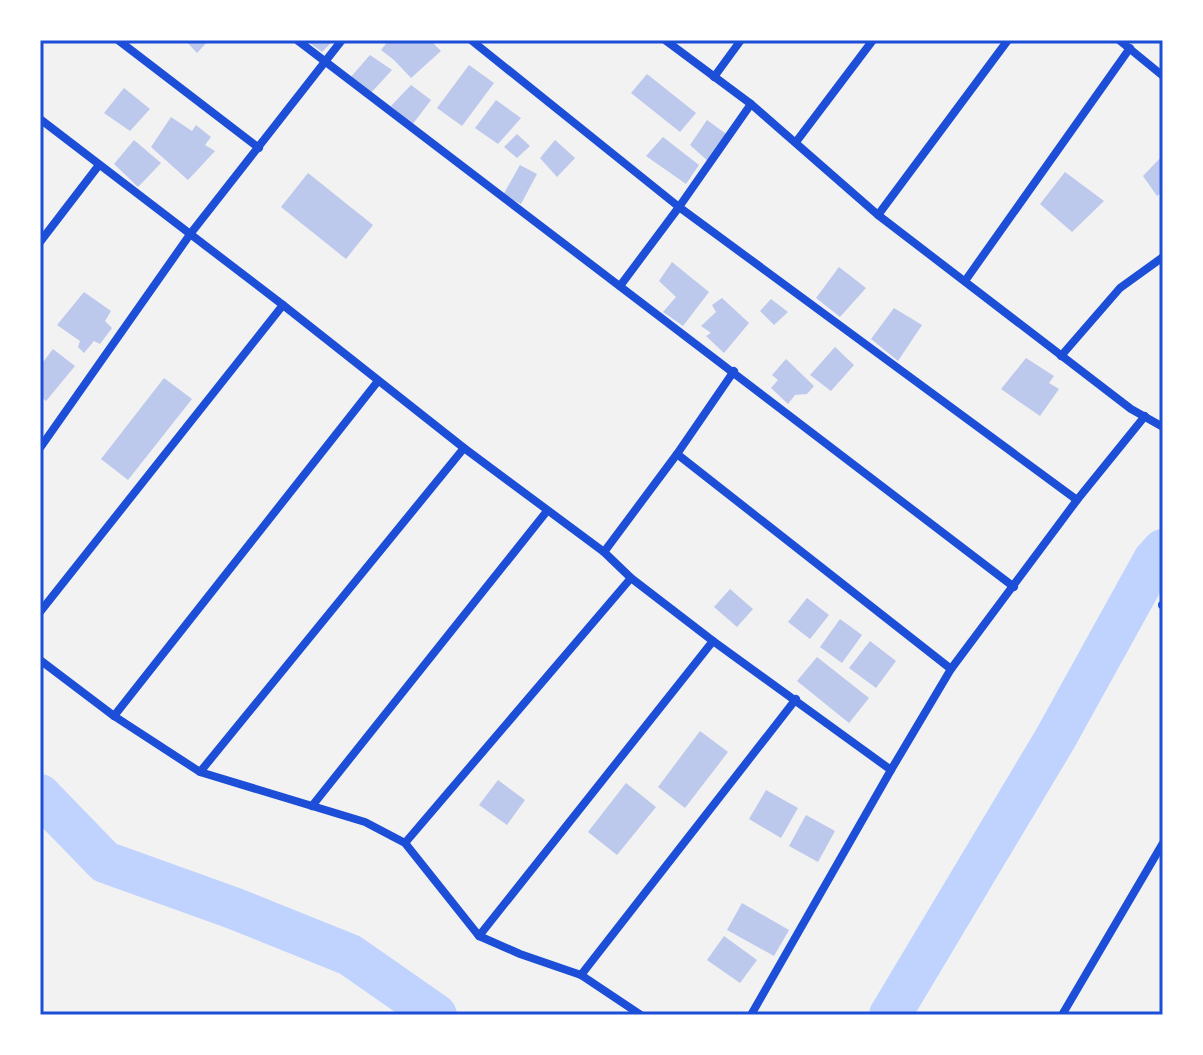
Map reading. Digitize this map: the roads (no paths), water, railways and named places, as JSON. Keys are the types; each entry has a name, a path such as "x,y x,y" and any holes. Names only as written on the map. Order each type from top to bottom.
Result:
{"street":[{"path":"118,40 259,148"},
{"path":"297,40 1014,587"},
{"path":"40,448 191,233 342,40"},
{"path":"471,40 679,207 1077,500"},
{"path":"665,40 751,104 878,215 1061,356 1163,427"},
{"path":"714,77 741,40"},
{"path":"796,142 873,40"},
{"path":"878,215 1008,40"},
{"path":"1119,40 1163,76"},
{"path":"965,281 1130,48"},
{"path":"620,286 751,104"},
{"path":"40,119 191,233 464,448 604,552 631,578 713,641 891,770"},
{"path":"40,242 99,165"},
{"path":"1061,356 1120,288 1163,257"},
{"path":"40,612 283,305"},
{"path":"604,552 734,371"},
{"path":"114,716 378,381"},
{"path":"751,1015 951,669 1077,500 1145,416"},
{"path":"200,772 464,448"},
{"path":"677,454 951,669"},
{"path":"312,806 547,511"},
{"path":"405,843 631,578"},
{"path":"479,936 713,641"},
{"path":"40,660 114,716 200,772 365,822 405,843 479,936 581,975 641,1015"},
{"path":"581,975 796,699"},
{"path":"1062,1015 1163,843"}],"waterway":[{"path":"890,1015 1055,739 1154,560 1163,550"},
{"path":"40,795 105,862 233,908 350,955 436,1015"}]}
